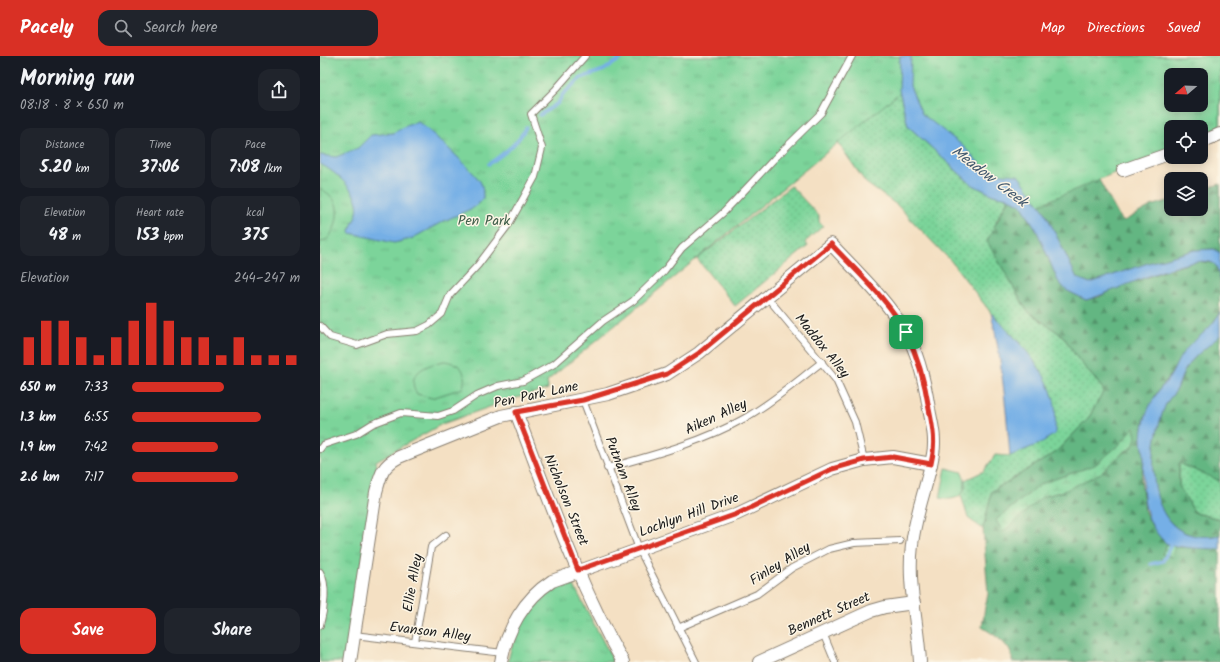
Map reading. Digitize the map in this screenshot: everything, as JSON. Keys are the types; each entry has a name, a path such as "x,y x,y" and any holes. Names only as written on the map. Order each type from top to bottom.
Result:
{"street":[{"path":"1208,139 1220,134"},
{"path":"1123,170 1164,155"},
{"name":"Pen Park Lane","path":"350,662 376,492 382,473 388,463 501,416 583,400 667,374 699,353 831,244 881,297 906,332 919,363 927,396 934,440 931,464"},
{"name":"Nicholson Street","path":"516,412 578,570 613,645 623,662"},
{"name":"Lochlyn Hill Drive","path":"502,658 506,641 528,601 540,589 552,581 578,570 737,514 832,469 864,460 893,457 931,464"},
{"path":"920,662 911,580 911,546 931,464"},
{"name":"Bennett Street","path":"759,662 870,611 885,607 914,603"}],"lane":[{"path":"320,326 330,337 357,345 387,334 417,331 429,325 442,314 450,295 478,265 509,224 535,177 542,148 530,114 556,89 585,56"},
{"path":"320,450 322,445 356,434 372,424 401,413 438,416 453,411 477,395 498,386 523,380 554,364 603,321 633,301 664,272 682,248 724,212 820,113 852,56"},
{"name":"Maddox Alley","path":"767,297 836,380 856,422 864,460"},
{"name":"Aiken Alley","path":"607,468 678,446 726,428 765,406 822,362"},
{"name":"Putnam Alley","path":"583,400 607,468 639,549 696,662"},
{"name":"Ellie Alley","path":"415,642 431,547 446,535"},
{"name":"Finley Alley","path":"678,628 757,594 792,568 829,549 854,543 900,541"},
{"path":"320,572 323,577 324,590 320,625"},
{"path":"823,633 835,662"},
{"name":"Evanson Alley","path":"354,635 415,642 502,658"}],"green space":[{"name":"Pen Park","path":"320,56 1220,56 1220,128 1208,133 1208,120 1164,120 1164,152 1029,209 912,119 909,85 547,381 548,389 509,400 442,424 376,461 377,466 347,662 320,662"},
{"path":"911,56 1220,56 1220,129 1208,129 1208,120 1164,120 1164,132 1098,178 1122,222 1151,206 1164,202 1164,216 1208,216 1208,188 1220,184 1220,253 1214,249 1195,250 1148,263 1090,283 1077,278 1045,212 1018,175 922,114 910,86"},
{"path":"899,90 908,126 971,184 993,195 1009,198 996,221 1009,279 1027,311 1063,336 1078,359 1104,390 1088,419 1055,453 992,491 983,529 968,518 961,495 965,488 965,480 984,471 995,455 1010,456 1053,397 1042,374 1020,343 991,313 951,261 897,205 866,183 836,140"},
{"path":"791,186 819,216 819,222 823,226 805,242 808,246 735,306 697,259"},
{"path":"320,188 329,194 335,201 337,214 335,227 329,237 325,241 320,242"},
{"path":"1009,198 1022,206 1036,229 1058,281 1066,290 1086,300 1099,297 1116,288 1196,261 1213,263 1217,267 1220,280 1219,313 1208,331 1194,342 1182,355 1169,377 1156,394 1144,419 1142,439 1144,457 1141,480 1145,512 1152,526 1167,544 1162,554 1172,557 1175,547 1220,549 1220,662 1012,662 1012,656 1007,646 982,627 988,594 983,529 992,491 1055,453 1088,419 1104,390 1078,359 1063,336 1027,311 987,241","holes":["1134,428 1133,447 1066,490 1042,497 1003,532 996,520 1041,484 1095,465 1120,444"]},
{"path":"1220,335 1220,481 1179,463 1179,486 1195,513 1220,519 1220,535 1195,536 1176,527 1164,513 1156,493 1154,470 1155,446 1159,424 1166,404 1177,389 1185,369 1194,358"},
{"path":"445,361 456,364 462,369 464,373 463,388 432,398 417,394 414,387 416,375 425,367"},
{"path":"1134,427 1136,437 1133,447 1124,452 1101,473 1066,490 1042,497 1003,532 996,520 1041,484 1095,465 1120,444"},
{"path":"1179,463 1220,481 1220,519 1195,513 1179,486"},
{"path":"946,468 962,472 964,478 965,484 962,494 953,499 940,498"},
{"path":"1167,544 1175,547 1172,557 1161,554"},
{"path":"571,580 614,662 508,662 521,624 532,605 548,590"}],"water":[{"name":"Meadow Creek","path":"900,56 911,56 910,86 922,114 962,145 986,170 1003,174 1018,175 1045,212 1077,278 1090,283 1148,263 1195,250 1214,249 1220,253 1220,280 1215,264 1203,261 1170,268 1086,300 1066,290 1058,281 1036,229 1022,206 1009,198 993,195 971,184 908,126 899,90"},
{"path":"418,122 452,151 478,178 482,186 483,199 475,207 442,222 411,239 394,243 350,233 357,213 355,198 340,178 320,164 320,155 336,157 358,148 371,135 393,133 408,125"},
{"path":"1220,312 1220,335 1190,362 1177,389 1166,404 1159,424 1155,446 1154,470 1156,493 1164,513 1176,527 1195,536 1220,535 1220,549 1192,548 1170,545 1166,543 1152,525 1145,504 1143,493 1143,426 1150,405 1171,375 1182,354 1212,325"},
{"path":"991,313 1018,341 1035,362 1049,385 1055,406 1055,434 1039,444 1010,456 1001,366"}],"waterway":[{"path":"540,115 558,103 563,94 581,78 604,70 625,56"},
{"path":"489,164 515,143 526,127"},
{"path":"1151,564 1163,561 1171,545"}],"route":[{"path":"831,244 881,297 906,332 919,363 927,396 934,440 931,464 893,457 864,460 832,469 737,514 578,570 545,490 516,412 608,394 667,374 699,353 831,244"}]}
